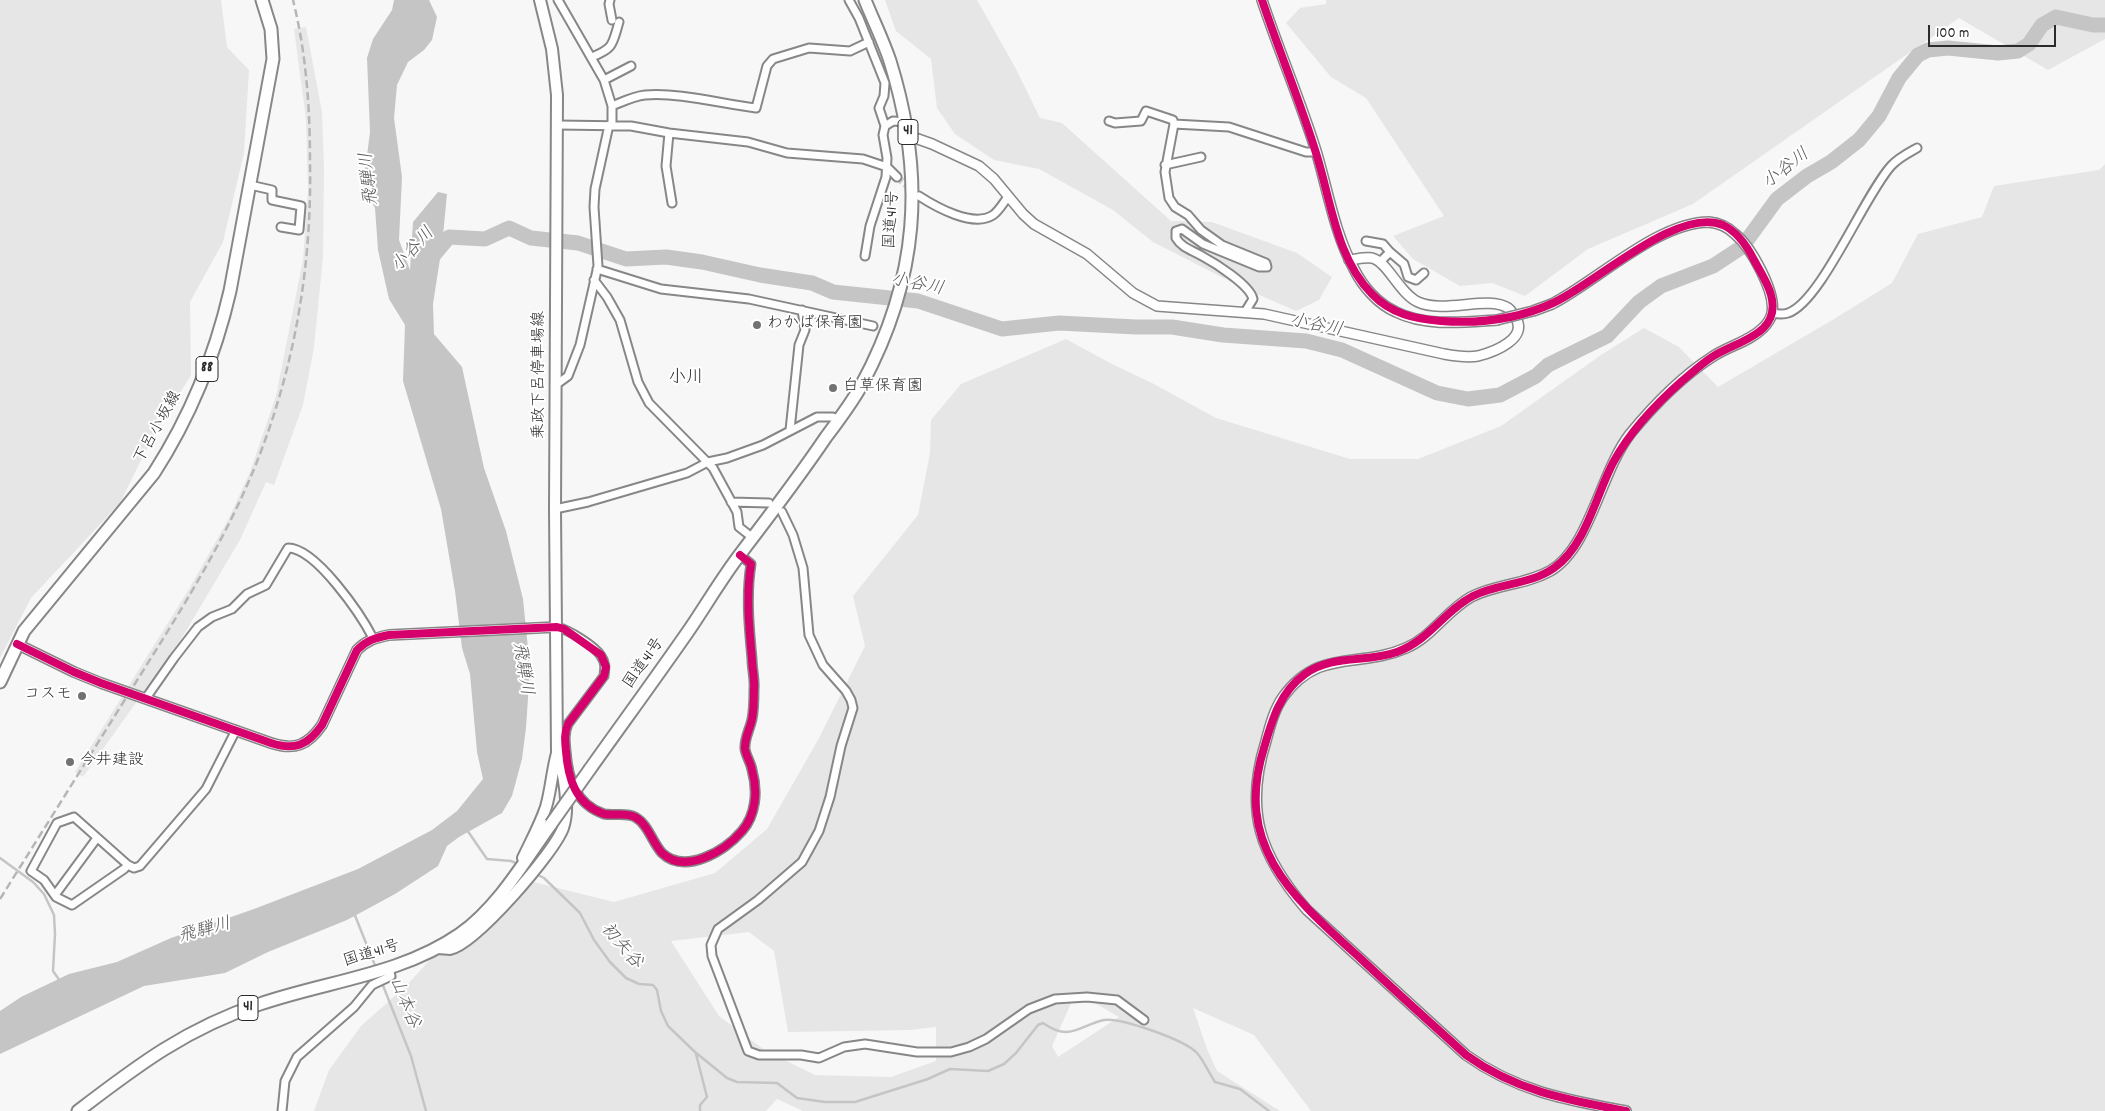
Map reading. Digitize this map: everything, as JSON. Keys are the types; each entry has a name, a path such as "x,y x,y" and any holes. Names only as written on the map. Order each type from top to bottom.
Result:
{"main road":[{"name":"下呂小坂線","path":"0,682 17,644 40,609 139,492 172,444 198,391 222,328 272,59 271,29 262,0"},
{"name":"乗政下呂停車場線","path":"540,0 554,63 558,125 555,509 557,753"},
{"name":"国道41号","path":"78,1111 162,1049 212,1022 261,1003 389,968 438,948 484,914 551,824 687,633 740,554 785,497 860,388 876,355 898,300 906,271 911,225 912,180 909,138 890,60 865,0"},
{"path":"521,865 521,860 541,823 547,805 557,753"},
{"path":"438,948 450,949 465,941 480,928 522,885 555,844 563,827 566,813 562,768 557,753"}],"street":[{"path":"557,384 568,376 580,345 597,268 594,228 595,189 610,126 612,106 604,80 558,0"},
{"path":"592,57 611,46 615,21 609,4 610,0"},
{"path":"849,0 859,18 885,82 884,96 879,108 880,116 885,126 886,177 870,226 865,256"},
{"path":"1262,0 1316,152 1342,243 1354,270 1372,295 1396,313 1423,320 1453,322 1497,320 1552,304 1580,289 1631,252 1687,226 1710,222 1720,224 1737,235 1748,248 1772,297 1772,313 1764,327 1753,337 1712,356 1694,370 1664,396 1629,436 1603,482 1578,541 1560,564 1535,578 1496,588 1469,598 1427,636 1402,650 1387,655 1329,663 1303,675 1282,698 1261,757 1256,808 1262,839 1279,876 1308,910 1479,1065 1525,1088 1570,1100 1626,1111"},
{"path":"612,106 644,95 691,98 756,108 767,66 773,59 809,48 850,51 869,42"},
{"path":"604,80 631,66"},
{"path":"1109,121 1115,123 1141,121 1146,111 1174,120 1166,165 1167,191 1175,207 1188,216 1201,230 1222,245 1266,263 1267,267 1259,267 1203,244 1182,229 1176,231 1178,242 1202,256 1246,288 1253,299 1245,312"},
{"path":"885,126 893,121 906,122"},
{"path":"1174,124 1229,127 1306,152 1316,152"},
{"path":"558,125 631,126 669,133 748,142 787,153 863,159 887,167 897,177"},
{"path":"669,133 666,166 672,203"},
{"path":"909,138 932,144 979,166 994,179 1034,224 1087,254 1133,293 1158,306 1264,314 1436,353 1462,357 1476,356 1492,351 1516,337 1520,329 1519,322 1510,309 1500,304 1434,306 1419,302 1400,288 1380,262 1373,258 1350,260"},
{"path":"1772,313 1788,313 1796,308 1806,297 1824,275 1880,181 1892,165 1917,148"},
{"path":"1166,165 1201,156"},
{"path":"250,185 272,190 272,200 301,206 299,230 281,228"},
{"path":"919,196 940,209 976,219 986,218 994,214 1008,197"},
{"path":"1366,241 1383,244 1390,252 1401,259 1408,277 1416,280 1424,273"},
{"path":"1380,262 1390,252"},
{"path":"597,268 661,289 749,299 873,326"},
{"path":"594,280 607,297 620,320 638,382 649,403 714,468 737,512 739,527 753,538"},
{"path":"790,430 799,345 805,330 802,310"},
{"path":"555,509 633,490 687,472 708,462 727,458 751,449 817,416 833,417 838,420"},
{"path":"731,502 768,503"},
{"path":"782,512 793,535 803,568 809,634 823,665 846,691 853,708 819,832 802,862 758,900 718,929 711,945 712,956 748,1051 759,1055 800,1055 820,1058 844,1047 865,1044 917,1052 950,1052 969,1047 986,1039 1029,1009 1055,999 1086,997 1117,1000 1144,1020"},
{"path":"146,698 194,632 212,617 232,610 247,594 266,585 288,548 294,548 308,555 320,566 365,622 373,638"},
{"path":"17,644 74,672 281,747 306,743 314,736 322,725 357,650 365,642 373,638 389,635 557,627 569,631 601,655 606,667 604,676 568,724 565,732 568,776 577,794 592,808 606,814 635,817 645,826 661,852 670,859 688,861 705,858 721,850 741,832 751,818 755,804 753,771 745,749 752,719 754,687 748,580 752,564 740,554"},
{"path":"128,865 72,905 55,895 44,880 31,871 57,824 74,817 128,865 134,868 140,866 206,789 236,730"},
{"path":"55,895 98,838"},
{"path":"282,1111 285,1081 296,1057 354,1006 372,985 391,976 389,968"}],"shaded area":[{"path":"0,0 221,0 227,47 249,70 244,153 223,242 190,302 191,375 150,442 120,503 31,598 0,658"},
{"path":"885,0 977,0 1015,67 1040,118 1062,123 1171,221 1212,222 1297,253 1332,277 1319,300 1296,311 1239,286 1153,242 1113,210 1039,169 994,160 955,134 937,108 931,59 896,31"},
{"path":"1326,0 2105,0 2105,39 2048,70 1959,18 1693,204 1588,249 1525,296 1492,283 1460,286 1413,259 1393,236 1444,216 1366,98 1331,77 1286,23 1300,8 1326,4"},
{"path":"306,27 322,112 324,167 323,257 314,347 303,405 274,485 266,482 240,540 180,641 83,777 75,772 189,589 229,518 250,472 276,396 303,260 308,190 306,119 294,29"},
{"path":"2105,164 2105,1111 1311,1111 1254,1035 1193,1008 1207,1049 1217,1071 1280,1111 803,1111 777,1099 766,1111 314,1111 329,1070 361,1026 407,985 437,952 517,878 614,902 715,873 767,829 818,740 865,646 853,596 918,515 930,453 931,420 961,384 1066,339 1216,418 1350,459 1418,459 1501,426 1601,355 1644,328 1679,347 1718,387 1892,283 1918,234 1982,217 1994,186 2099,170","holes":["749,932 774,951 788,1032 910,1030 936,1027 936,1061 891,1077 815,1075 766,1051 719,1016 671,941","1076,992 1119,1017 1058,1057 1052,1046"]}],"water":[{"name":"飛騨川","path":"394,0 429,0 437,17 432,40 424,50 408,62 397,85 394,118 402,177 399,240 410,270 413,222 438,192 447,194 442,246 433,304 434,334 462,367 484,468 506,531 523,599 530,668 522,759 512,796 502,813 459,837 447,846 438,866 395,894 347,920 268,952 225,973 144,986 0,1054 0,1011 21,997 69,974 117,962 171,938 254,909 358,869 432,830 457,811 483,779 477,752 470,674 462,648 455,591 441,509 403,381 405,325 389,299 378,250 375,208 363,187 370,132 367,58 373,39 392,10"}],"waterway":[{"name":"小谷川","path":"429,261 449,237 485,239 509,228 531,238 578,243 626,259 666,257 702,262 760,275 812,283 833,292 918,301 1002,329 1059,323 1172,327 1223,335 1306,341 1342,350 1437,393 1468,399 1500,395 1536,376 1548,365 1607,336 1639,302 1661,286 1713,266 1742,247 1777,199 1807,176 1831,162 1859,140 1879,116 1899,78 1918,55 1928,50 1948,48 1998,53 2018,51 2029,44 2042,25 2056,17 2093,25 2105,25"},
{"name":"初矢谷","path":"467,830 487,859 511,861 518,864"},
{"path":"0,858 33,882 44,894 54,915 53,971 60,981"},
{"path":"536,874 544,878 580,913 594,940 610,962 626,978 639,984 653,985 657,990 661,1011 668,1026 695,1052 727,1078 737,1082 777,1083 797,1098 825,1102 855,1102 928,1079 950,1069 988,1071 1004,1064 1016,1053 1038,1025 1043,1023 1052,1029 1067,1032 1104,1020 1112,1020 1152,1030 1180,1042 1200,1056 1215,1082 1240,1089 1269,1111"},
{"name":"山本谷","path":"354,913 376,968"},
{"name":"山本谷","path":"382,983 411,1056 426,1111"},
{"name":"初矢谷","path":"696,1054 707,1097 700,1105 700,1111"}],"tunnel":[{"path":"897,177 912,190"}],"railway":[{"path":"0,899 158,648 206,567 248,483 273,419 292,347 299,310 305,273 310,199 308,100 304,60 293,0"}],"cycle path":[{"path":"1262,0 1310,134 1342,246 1360,280 1379,301 1395,311 1413,317 1456,322 1484,321 1526,313 1553,303 1570,294 1636,250 1660,237 1683,227 1704,222 1723,225 1738,235 1764,277 1770,291 1773,308 1770,319 1763,328 1755,335 1722,351 1704,363 1663,399 1636,428 1614,461 1582,533 1565,558 1545,574 1473,596 1454,609 1428,633 1409,647 1386,655 1338,661 1315,668 1305,674 1289,689 1278,707 1264,748 1257,783 1257,814 1263,842 1276,868 1292,891 1336,936 1466,1055 1523,1086 1583,1103 1626,1111"},
{"path":"17,644 101,683 271,743 294,746 306,742 317,732 357,650 372,640 389,635 557,627 564,629 601,655 606,667 604,676 568,724 566,731 567,761 575,789 586,804 594,810 604,814 624,814 635,817 647,829 662,853 671,859 682,862 693,861 715,853 735,839 747,825 753,810 755,786 745,745 752,719 754,700 749,611 751,564 740,555"}],"place":[{"name":"わかば保育園","path":"757,325"},
{"name":"白草保育園","path":"833,388"},
{"name":"コスモ","path":"82,696"},
{"name":"今井建設","path":"70,762"}],"district":[{"name":"小川","path":"686,380"}]}
